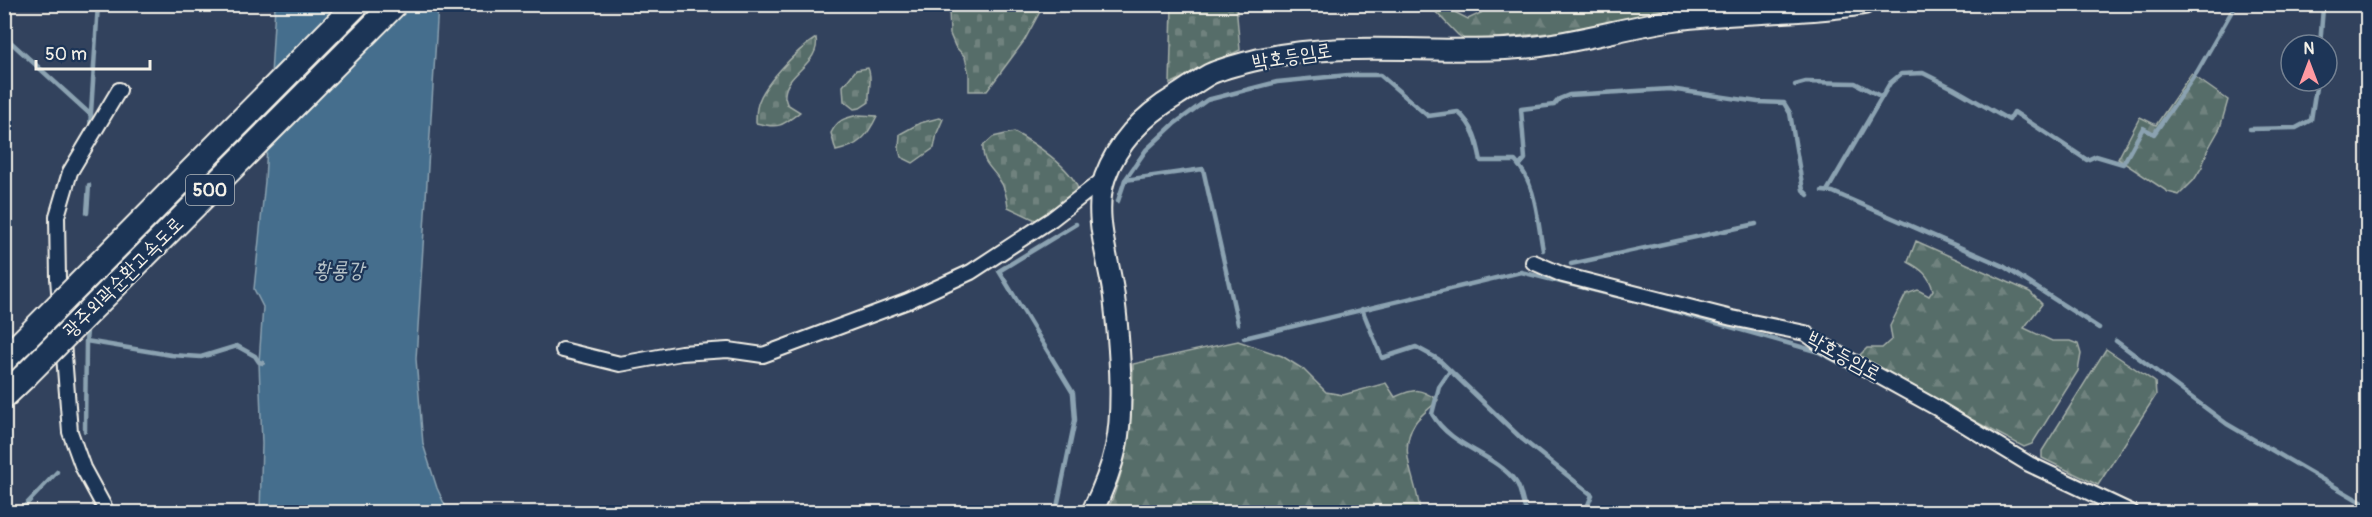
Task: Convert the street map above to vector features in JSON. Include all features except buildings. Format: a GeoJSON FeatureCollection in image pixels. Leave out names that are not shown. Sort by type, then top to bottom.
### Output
{"type":"FeatureCollection","features":[{"type":"Feature","properties":{"kind":"highway","name":"광주외곽순환고속도로"},"geometry":{"type":"LineString","coordinates":[[13,351],[357,4]]}},
{"type":"Feature","properties":{"kind":"highway","name":"광주외곽순환고속도로"},"geometry":{"type":"LineString","coordinates":[[4,396],[395,4]]}},
{"type":"Feature","properties":{"kind":"street","name":"박호등임로"},"geometry":{"type":"LineString","coordinates":[[1092,513],[1112,465],[1117,445],[1120,405],[1113,296],[1103,232],[1101,198],[1105,178],[1119,148],[1137,126],[1166,102],[1211,74],[1248,62],[1292,52],[1336,48],[1465,49],[1536,46],[1676,20],[1827,11],[1864,4]]}},
{"type":"Feature","properties":{"kind":"street"},"geometry":{"type":"LineString","coordinates":[[106,513],[83,468],[70,432],[58,278],[57,216],[70,172],[119,90]]}},
{"type":"Feature","properties":{"kind":"street"},"geometry":{"type":"LineString","coordinates":[[563,350],[620,364],[681,353],[728,350],[763,355],[908,301],[971,272],[1052,219],[1105,178]]}},
{"type":"Feature","properties":{"kind":"street","name":"박호등임로"},"geometry":{"type":"LineString","coordinates":[[1533,262],[1563,275],[1732,318],[1805,333],[2029,464],[2131,513]]}},
{"type":"Feature","properties":{"kind":"green space"},"geometry":{"type":"Polygon","coordinates":[[[1172,5],[1236,5],[1240,50],[1170,84],[1172,5]]]}},
{"type":"Feature","properties":{"kind":"green space"},"geometry":{"type":"Polygon","coordinates":[[[1429,5],[1441,5],[1468,19],[1481,13],[1489,5],[1705,5],[1559,32],[1467,41],[1458,35],[1429,5]]]}},
{"type":"Feature","properties":{"kind":"green space"},"geometry":{"type":"Polygon","coordinates":[[[1043,6],[1024,41],[987,91],[969,91],[969,74],[965,57],[955,46],[950,34],[949,7],[1043,6]]]}},
{"type":"Feature","properties":{"kind":"green space"},"geometry":{"type":"Polygon","coordinates":[[[816,38],[814,54],[791,79],[785,94],[787,104],[800,112],[780,125],[770,126],[756,123],[760,99],[772,80],[790,59],[816,38]]]}},
{"type":"Feature","properties":{"kind":"green space"},"geometry":{"type":"Polygon","coordinates":[[[868,68],[869,102],[854,109],[844,101],[843,86],[856,70],[868,68]]]}},
{"type":"Feature","properties":{"kind":"green space"},"geometry":{"type":"Polygon","coordinates":[[[2191,74],[2228,100],[2220,128],[2207,151],[2202,167],[2194,180],[2179,195],[2168,192],[2118,159],[2140,117],[2156,125],[2191,74]]]}},
{"type":"Feature","properties":{"kind":"green space"},"geometry":{"type":"Polygon","coordinates":[[[859,115],[877,116],[870,130],[861,139],[851,146],[836,151],[831,133],[834,128],[842,120],[859,115]]]}},
{"type":"Feature","properties":{"kind":"green space"},"geometry":{"type":"Polygon","coordinates":[[[943,119],[934,148],[913,163],[901,157],[900,134],[920,123],[943,119]]]}},
{"type":"Feature","properties":{"kind":"green space"},"geometry":{"type":"Polygon","coordinates":[[[1014,132],[1060,164],[1068,172],[1078,189],[1069,201],[1042,223],[1008,207],[1003,185],[987,164],[984,156],[983,146],[993,137],[1014,132]]]}},
{"type":"Feature","properties":{"kind":"green space"},"geometry":{"type":"Polygon","coordinates":[[[1916,241],[2030,292],[2042,304],[2024,328],[2052,341],[2070,341],[2078,344],[2081,354],[2078,371],[2032,444],[2024,447],[1864,363],[1860,355],[1867,348],[1882,348],[1892,339],[1890,326],[1906,294],[1918,290],[1929,296],[1933,290],[1924,273],[1908,262],[1916,241]]]}},
{"type":"Feature","properties":{"kind":"green space"},"geometry":{"type":"Polygon","coordinates":[[[1238,341],[1282,356],[1303,369],[1326,392],[1343,395],[1386,383],[1395,397],[1417,391],[1438,400],[1415,423],[1407,445],[1420,512],[1107,512],[1125,457],[1132,403],[1133,364],[1238,341]]]}},
{"type":"Feature","properties":{"kind":"green space"},"geometry":{"type":"Polygon","coordinates":[[[2106,349],[2155,382],[2156,395],[2098,485],[2042,458],[2042,451],[2106,349]]]}},
{"type":"Feature","properties":{"kind":"water","name":"황룡강"},"geometry":{"type":"Polygon","coordinates":[[[275,5],[438,5],[416,359],[423,444],[437,488],[448,512],[260,512],[262,444],[259,362],[263,307],[254,289],[265,181],[275,5]]]}},
{"type":"Feature","properties":{"kind":"waterway"},"geometry":{"type":"LineString","coordinates":[[90,128],[98,4]]}},
{"type":"Feature","properties":{"kind":"waterway"},"geometry":{"type":"LineString","coordinates":[[1827,191],[1890,83],[1901,74],[1923,73],[2009,120],[2014,112],[2087,160],[2096,156],[2123,164],[2143,128],[2154,134],[2197,72],[2236,4]]}},
{"type":"Feature","properties":{"kind":"waterway"},"geometry":{"type":"LineString","coordinates":[[2321,33],[2323,8]]}},
{"type":"Feature","properties":{"kind":"waterway"},"geometry":{"type":"LineString","coordinates":[[4,36],[91,115]]}},
{"type":"Feature","properties":{"kind":"waterway"},"geometry":{"type":"LineString","coordinates":[[1125,180],[1146,150],[1174,124],[1207,100],[1277,82],[1348,75],[1380,75],[1428,116],[1458,112],[1471,128],[1481,161],[1515,161],[1528,180],[1532,191],[1543,250]]}},
{"type":"Feature","properties":{"kind":"waterway"},"geometry":{"type":"LineString","coordinates":[[1795,85],[1806,82],[1855,83],[1882,97]]}},
{"type":"Feature","properties":{"kind":"waterway"},"geometry":{"type":"LineString","coordinates":[[1519,166],[1525,159],[1521,109],[1554,105],[1559,99],[1569,95],[1670,89],[1758,102],[1784,103],[1790,113],[1803,190],[1808,195]]}},
{"type":"Feature","properties":{"kind":"waterway"},"geometry":{"type":"LineString","coordinates":[[2250,129],[2296,128],[2311,120],[2315,93]]}},
{"type":"Feature","properties":{"kind":"waterway"},"geometry":{"type":"LineString","coordinates":[[1118,201],[1125,180],[1203,169],[1238,324]]}},
{"type":"Feature","properties":{"kind":"waterway"},"geometry":{"type":"LineString","coordinates":[[87,213],[89,185]]}},
{"type":"Feature","properties":{"kind":"waterway"},"geometry":{"type":"LineString","coordinates":[[1822,191],[1833,192],[2003,266],[2099,328]]}},
{"type":"Feature","properties":{"kind":"waterway"},"geometry":{"type":"LineString","coordinates":[[1056,512],[1075,420],[1073,393],[999,271],[1076,224]]}},
{"type":"Feature","properties":{"kind":"waterway"},"geometry":{"type":"LineString","coordinates":[[1571,264],[1756,224]]}},
{"type":"Feature","properties":{"kind":"waterway"},"geometry":{"type":"LineString","coordinates":[[1244,338],[1521,272],[1649,304],[1819,352],[1879,383]]}},
{"type":"Feature","properties":{"kind":"waterway"},"geometry":{"type":"LineString","coordinates":[[1362,309],[1382,358],[1416,347],[1438,359],[1522,439],[1592,495],[1585,512]]}},
{"type":"Feature","properties":{"kind":"waterway"},"geometry":{"type":"LineString","coordinates":[[86,341],[87,331]]}},
{"type":"Feature","properties":{"kind":"waterway"},"geometry":{"type":"LineString","coordinates":[[85,431],[86,341],[171,355],[201,357],[237,346],[263,363]]}},
{"type":"Feature","properties":{"kind":"waterway"},"geometry":{"type":"LineString","coordinates":[[2116,341],[2227,424],[2368,506]]}},
{"type":"Feature","properties":{"kind":"waterway"},"geometry":{"type":"LineString","coordinates":[[1450,371],[1439,387],[1432,414],[1450,435],[1507,472],[1518,485],[1527,512]]}},
{"type":"Feature","properties":{"kind":"waterway"},"geometry":{"type":"LineString","coordinates":[[19,512],[57,472]]}},
{"type":"Feature","properties":{"kind":"waterway"},"geometry":{"type":"LineString","coordinates":[[2034,474],[2046,479]]}}]}
